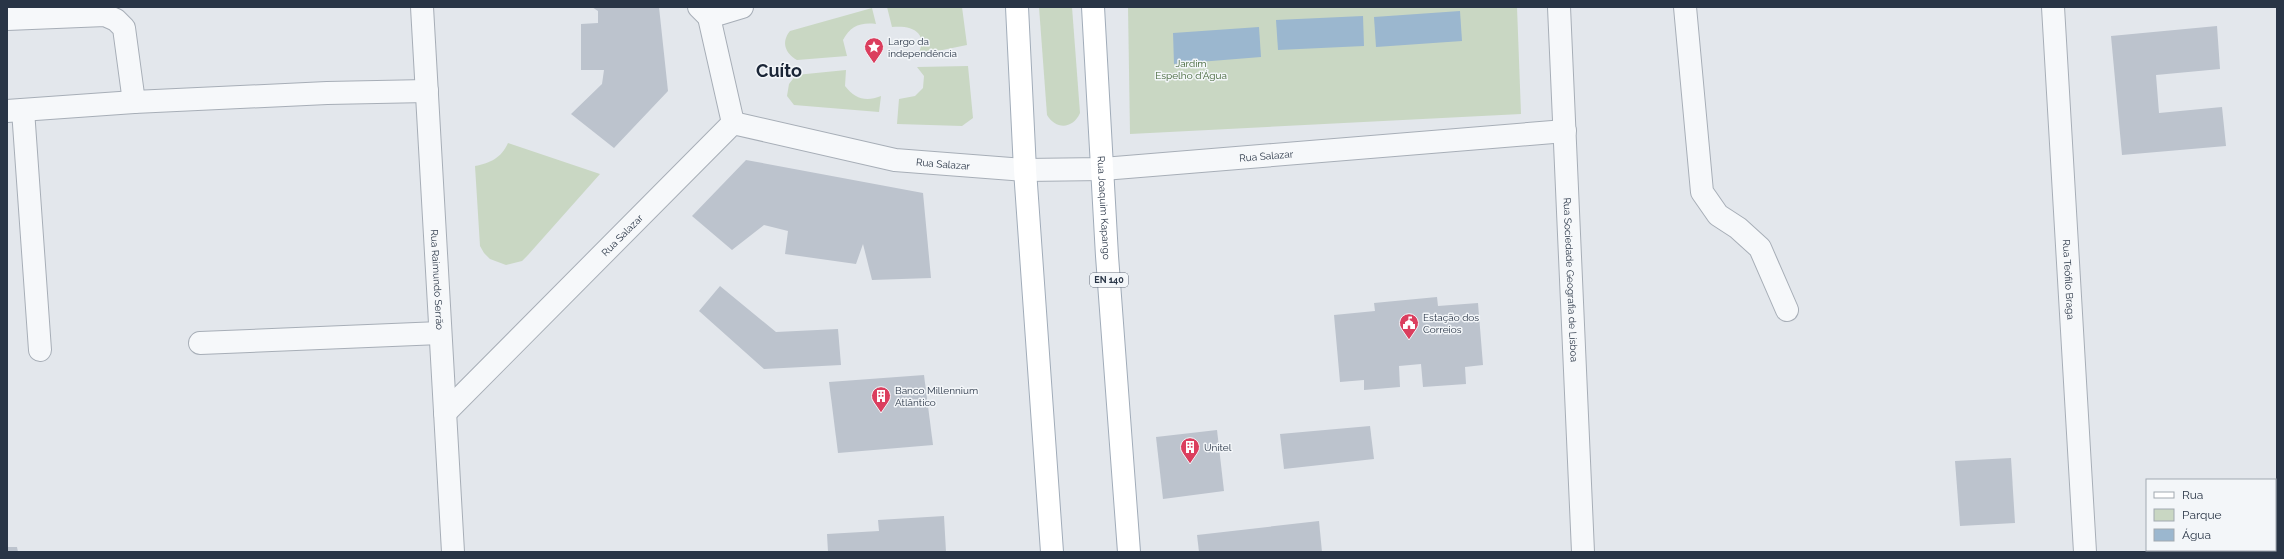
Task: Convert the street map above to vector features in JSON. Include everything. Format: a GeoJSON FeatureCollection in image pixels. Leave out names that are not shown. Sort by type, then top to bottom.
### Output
{"type":"FeatureCollection","features":[{"type":"Feature","properties":{"kind":"main road"},"geometry":{"type":"LineString","coordinates":[[1017,7],[1025,170],[1052,552]]}},
{"type":"Feature","properties":{"kind":"main road","name":"Rua Joaquim Kapango"},"geometry":{"type":"LineString","coordinates":[[1093,7],[1129,552]]}},
{"type":"Feature","properties":{"kind":"street","name":"Rua Raimundo Serrão"},"geometry":{"type":"LineString","coordinates":[[422,7],[453,552]]}},
{"type":"Feature","properties":{"kind":"street"},"geometry":{"type":"LineString","coordinates":[[733,123],[704,12],[742,7]]}},
{"type":"Feature","properties":{"kind":"street","name":"Rua Sociedade Geografia de Lisboa"},"geometry":{"type":"LineString","coordinates":[[1559,7],[1583,552]]}},
{"type":"Feature","properties":{"kind":"street"},"geometry":{"type":"LineString","coordinates":[[1685,7],[1702,192],[1718,215],[1738,228],[1760,248],[1788,310]]}},
{"type":"Feature","properties":{"kind":"street","name":"Rua Teófilo Braga"},"geometry":{"type":"LineString","coordinates":[[2054,7],[2085,552]]}},
{"type":"Feature","properties":{"kind":"street"},"geometry":{"type":"LineString","coordinates":[[7,19],[105,15],[116,20],[124,28],[134,102]]}},
{"type":"Feature","properties":{"kind":"street"},"geometry":{"type":"LineString","coordinates":[[40,350],[15,111],[134,102],[427,91]]}},
{"type":"Feature","properties":{"kind":"street","name":"Rua Salazar"},"geometry":{"type":"LineString","coordinates":[[444,413],[733,123],[895,160],[1025,170],[1103,169],[1565,131]]}},
{"type":"Feature","properties":{"kind":"street"},"geometry":{"type":"LineString","coordinates":[[200,343],[440,334]]}},
{"type":"Feature","properties":{"kind":"green space"},"geometry":{"type":"Polygon","coordinates":[[[887,7],[962,7],[967,45],[918,55],[921,47],[920,36],[917,32],[906,27],[892,27],[887,7]]]}},
{"type":"Feature","properties":{"kind":"green space"},"geometry":{"type":"Polygon","coordinates":[[[1039,7],[1072,7],[1080,113],[1069,125],[1064,126],[1055,123],[1047,115],[1039,7]]]}},
{"type":"Feature","properties":{"kind":"green space","name":"Jardim Espelho d'Água"},"geometry":{"type":"Polygon","coordinates":[[[1128,7],[1517,7],[1521,114],[1130,134],[1128,7]]]}},
{"type":"Feature","properties":{"kind":"green space"},"geometry":{"type":"Polygon","coordinates":[[[872,8],[876,24],[861,24],[856,26],[849,31],[843,40],[847,56],[797,60],[787,51],[785,43],[787,35],[790,31],[872,8]]]}},
{"type":"Feature","properties":{"kind":"green space"},"geometry":{"type":"Polygon","coordinates":[[[968,66],[973,118],[962,126],[897,124],[899,99],[915,96],[923,88],[924,76],[917,67],[968,66]]]}},
{"type":"Feature","properties":{"kind":"green space"},"geometry":{"type":"Polygon","coordinates":[[[846,70],[845,86],[853,94],[866,99],[881,96],[879,112],[794,105],[787,96],[789,84],[796,75],[846,70]]]}},
{"type":"Feature","properties":{"kind":"green space"},"geometry":{"type":"Polygon","coordinates":[[[508,143],[600,174],[522,261],[506,265],[490,259],[480,246],[475,166],[495,159],[499,156],[508,143]]]}},
{"type":"Feature","properties":{"kind":"water"},"geometry":{"type":"Polygon","coordinates":[[[1460,11],[1462,41],[1376,47],[1374,17],[1460,11]]]}},
{"type":"Feature","properties":{"kind":"water"},"geometry":{"type":"Polygon","coordinates":[[[1363,16],[1364,46],[1278,50],[1276,20],[1363,16]]]}},
{"type":"Feature","properties":{"kind":"water"},"geometry":{"type":"Polygon","coordinates":[[[1259,27],[1261,57],[1174,64],[1173,33],[1259,27]]]}},
{"type":"Feature","properties":{"kind":"building"},"geometry":{"type":"Polygon","coordinates":[[[592,7],[659,7],[668,91],[614,148],[571,114],[602,84],[604,70],[581,70],[581,24],[598,23],[598,11],[592,7]]]}},
{"type":"Feature","properties":{"kind":"building"},"geometry":{"type":"Polygon","coordinates":[[[2217,26],[2220,69],[2156,75],[2159,113],[2222,107],[2226,146],[2122,155],[2111,36],[2217,26]]]}},
{"type":"Feature","properties":{"kind":"building"},"geometry":{"type":"Polygon","coordinates":[[[746,160],[923,193],[931,278],[872,280],[863,244],[856,264],[785,254],[788,231],[764,225],[732,250],[692,216],[746,160]]]}},
{"type":"Feature","properties":{"kind":"building"},"geometry":{"type":"Polygon","coordinates":[[[720,286],[776,332],[838,329],[841,365],[764,369],[699,311],[720,286]]]}},
{"type":"Feature","properties":{"kind":"building","name":"Estação dos Correios"},"geometry":{"type":"Polygon","coordinates":[[[1437,297],[1438,306],[1478,303],[1483,365],[1465,367],[1466,384],[1423,387],[1421,364],[1399,366],[1400,387],[1364,390],[1364,380],[1340,382],[1334,315],[1375,311],[1374,303],[1437,297]]]}},
{"type":"Feature","properties":{"kind":"building","name":"Banco Millennium Atlântico"},"geometry":{"type":"Polygon","coordinates":[[[924,375],[933,445],[838,453],[829,382],[924,375]]]}},
{"type":"Feature","properties":{"kind":"building"},"geometry":{"type":"Polygon","coordinates":[[[1370,426],[1374,459],[1284,469],[1280,434],[1370,426]]]}},
{"type":"Feature","properties":{"kind":"building","name":"Unitel"},"geometry":{"type":"Polygon","coordinates":[[[1217,430],[1224,491],[1163,499],[1156,437],[1217,430]]]}},
{"type":"Feature","properties":{"kind":"building"},"geometry":{"type":"Polygon","coordinates":[[[2011,458],[2015,523],[1960,526],[1955,461],[2011,458]]]}},
{"type":"Feature","properties":{"kind":"building"},"geometry":{"type":"Polygon","coordinates":[[[944,516],[946,552],[828,552],[827,534],[879,531],[878,520],[944,516]]]}},
{"type":"Feature","properties":{"kind":"building"},"geometry":{"type":"Polygon","coordinates":[[[1319,521],[1322,552],[1199,552],[1197,535],[1319,521]]]}},
{"type":"Feature","properties":{"kind":"building"},"geometry":{"type":"Polygon","coordinates":[[[7,547],[17,547],[18,552],[7,552],[7,547]]]}},
{"type":"Feature","properties":{"kind":"place","name":"Largo da independência"},"geometry":{"type":"Point","coordinates":[874,64]}},
{"type":"Feature","properties":{"kind":"place","name":"Estação dos Correios"},"geometry":{"type":"Point","coordinates":[1409,340]}},
{"type":"Feature","properties":{"kind":"place","name":"Banco Millennium Atlântico"},"geometry":{"type":"Point","coordinates":[881,413]}},
{"type":"Feature","properties":{"kind":"place","name":"Unitel"},"geometry":{"type":"Point","coordinates":[1190,464]}},
{"type":"Feature","properties":{"kind":"district","name":"Cuíto"},"geometry":{"type":"Point","coordinates":[779,70]}}]}
